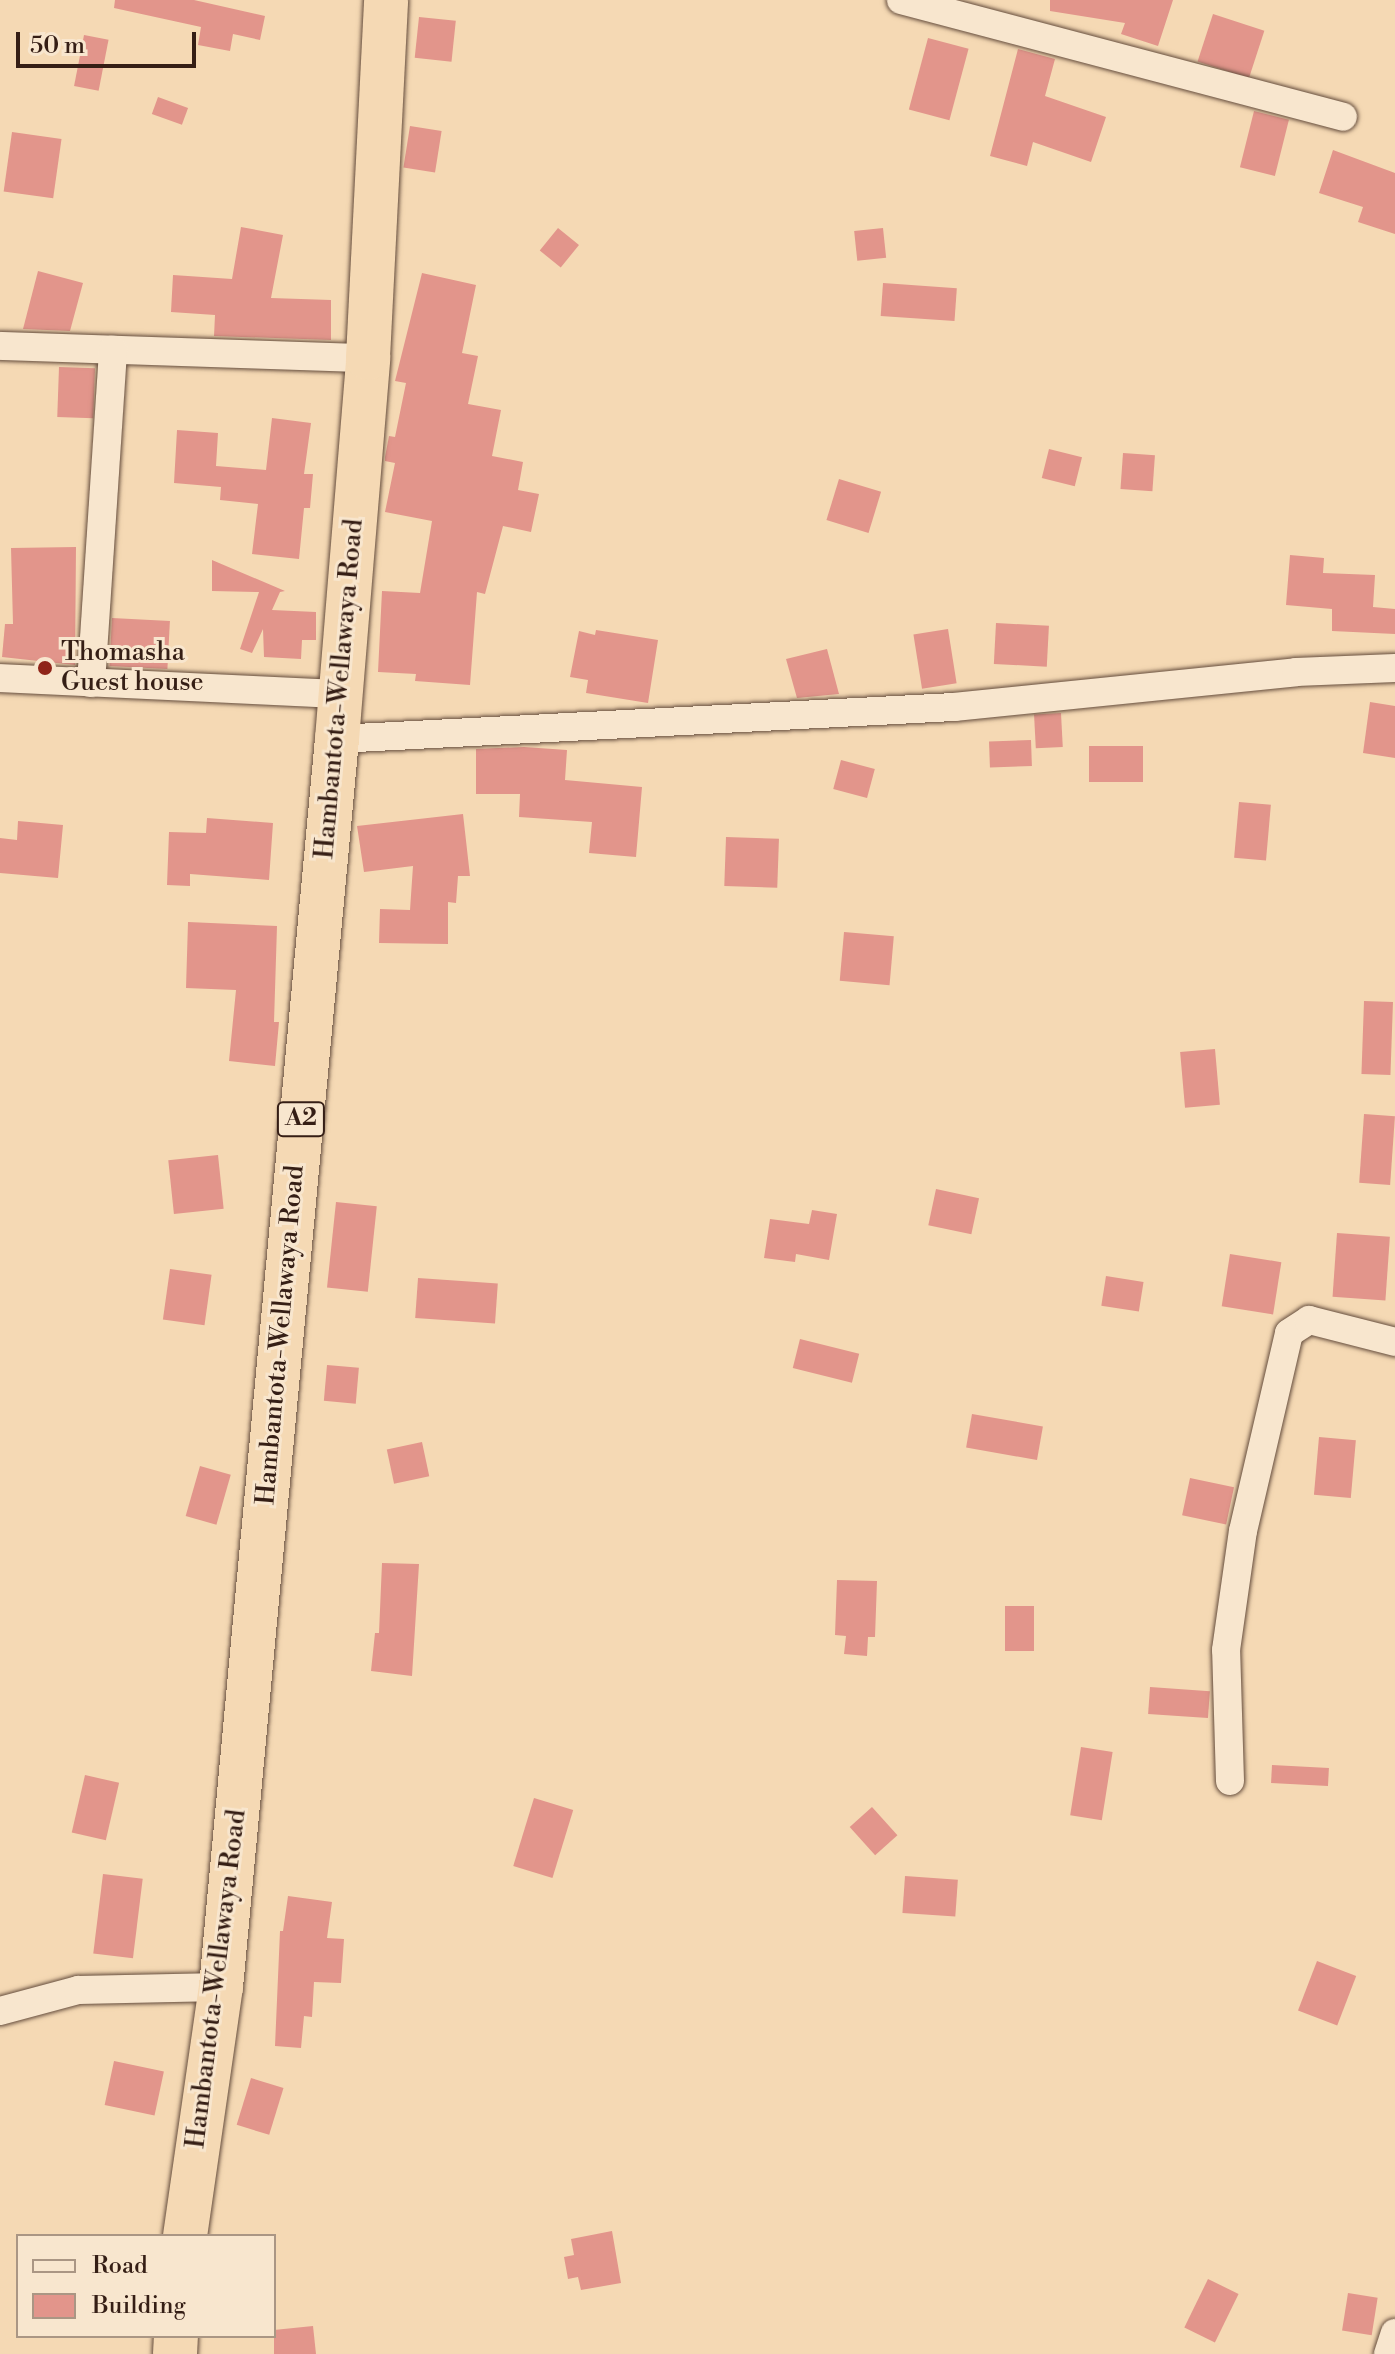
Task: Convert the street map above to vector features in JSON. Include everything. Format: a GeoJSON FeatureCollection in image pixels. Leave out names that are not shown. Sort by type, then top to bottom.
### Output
{"type":"FeatureCollection","features":[{"type":"Feature","properties":{"kind":"highway","name":"Hambantota-Wellawaya Road"},"geometry":{"type":"LineString","coordinates":[[185,2234],[221,1987],[337,739],[368,358],[386,0]]}},
{"type":"Feature","properties":{"kind":"street"},"geometry":{"type":"LineString","coordinates":[[901,0],[1343,117]]}},
{"type":"Feature","properties":{"kind":"street"},"geometry":{"type":"LineString","coordinates":[[0,346],[368,358]]}},
{"type":"Feature","properties":{"kind":"street"},"geometry":{"type":"LineString","coordinates":[[91,683],[113,350]]}},
{"type":"Feature","properties":{"kind":"street"},"geometry":{"type":"LineString","coordinates":[[337,739],[954,707],[1296,672],[1395,668]]}},
{"type":"Feature","properties":{"kind":"street"},"geometry":{"type":"LineString","coordinates":[[0,678],[340,694]]}},
{"type":"Feature","properties":{"kind":"street"},"geometry":{"type":"LineString","coordinates":[[1230,1781],[1226,1650],[1243,1531],[1289,1333],[1309,1320],[1395,1342]]}},
{"type":"Feature","properties":{"kind":"street"},"geometry":{"type":"LineString","coordinates":[[0,2011],[78,1990],[221,1987]]}},
{"type":"Feature","properties":{"kind":"street"},"geometry":{"type":"LineString","coordinates":[[1388,2354],[1395,2333]]}},
{"type":"Feature","properties":{"kind":"building"},"geometry":{"type":"Polygon","coordinates":[[[115,0],[194,0],[265,16],[260,40],[233,34],[230,51],[198,45],[201,27],[114,8],[115,0]]]}},
{"type":"Feature","properties":{"kind":"building"},"geometry":{"type":"Polygon","coordinates":[[[1050,0],[1173,0],[1158,46],[1121,34],[1125,23],[1050,11],[1050,0]]]}},
{"type":"Feature","properties":{"kind":"building"},"geometry":{"type":"Polygon","coordinates":[[[1213,14],[1264,31],[1249,78],[1198,62],[1213,14]]]}},
{"type":"Feature","properties":{"kind":"building"},"geometry":{"type":"Polygon","coordinates":[[[419,17],[456,21],[452,62],[415,58],[419,17]]]}},
{"type":"Feature","properties":{"kind":"building"},"geometry":{"type":"Polygon","coordinates":[[[84,35],[109,40],[99,91],[74,86],[84,35]]]}},
{"type":"Feature","properties":{"kind":"building"},"geometry":{"type":"Polygon","coordinates":[[[928,38],[969,49],[949,120],[909,109],[928,38]]]}},
{"type":"Feature","properties":{"kind":"building"},"geometry":{"type":"Polygon","coordinates":[[[1018,49],[1055,59],[1045,96],[1106,117],[1091,162],[1033,142],[1027,166],[990,156],[1018,49]]]}},
{"type":"Feature","properties":{"kind":"building"},"geometry":{"type":"Polygon","coordinates":[[[158,97],[188,108],[182,125],[152,114],[158,97]]]}},
{"type":"Feature","properties":{"kind":"building"},"geometry":{"type":"Polygon","coordinates":[[[1254,111],[1289,120],[1275,176],[1240,167],[1254,111]]]}},
{"type":"Feature","properties":{"kind":"building"},"geometry":{"type":"Polygon","coordinates":[[[410,126],[442,131],[435,172],[403,167],[410,126]]]}},
{"type":"Feature","properties":{"kind":"building"},"geometry":{"type":"Polygon","coordinates":[[[12,132],[62,139],[53,198],[4,191],[12,132]]]}},
{"type":"Feature","properties":{"kind":"building"},"geometry":{"type":"Polygon","coordinates":[[[1333,150],[1395,173],[1395,234],[1358,222],[1363,207],[1319,193],[1333,150]]]}},
{"type":"Feature","properties":{"kind":"building"},"geometry":{"type":"Polygon","coordinates":[[[241,227],[283,235],[271,298],[331,300],[331,340],[214,336],[215,315],[171,312],[173,275],[232,279],[241,227]]]}},
{"type":"Feature","properties":{"kind":"building"},"geometry":{"type":"Polygon","coordinates":[[[558,228],[579,245],[561,268],[540,251],[558,228]]]}},
{"type":"Feature","properties":{"kind":"building"},"geometry":{"type":"Polygon","coordinates":[[[883,228],[886,258],[857,261],[854,231],[883,228]]]}},
{"type":"Feature","properties":{"kind":"building"},"geometry":{"type":"Polygon","coordinates":[[[38,271],[83,283],[70,331],[23,329],[38,271]]]}},
{"type":"Feature","properties":{"kind":"building"},"geometry":{"type":"Polygon","coordinates":[[[422,273],[476,285],[462,353],[478,356],[468,404],[501,410],[492,456],[523,462],[518,490],[539,494],[531,532],[503,526],[485,594],[477,592],[470,685],[415,681],[416,674],[378,672],[382,591],[420,593],[432,521],[385,512],[395,463],[385,461],[385,457],[389,436],[395,437],[406,383],[395,381],[422,273]]]}},
{"type":"Feature","properties":{"kind":"building"},"geometry":{"type":"Polygon","coordinates":[[[883,283],[957,288],[955,321],[881,316],[883,283]]]}},
{"type":"Feature","properties":{"kind":"building"},"geometry":{"type":"Polygon","coordinates":[[[59,367],[95,368],[93,418],[57,417],[59,367]]]}},
{"type":"Feature","properties":{"kind":"building"},"geometry":{"type":"Polygon","coordinates":[[[272,418],[311,423],[304,474],[313,474],[310,508],[304,508],[299,559],[252,554],[258,504],[220,500],[221,487],[174,483],[177,430],[218,433],[216,466],[266,470],[272,418]]]}},
{"type":"Feature","properties":{"kind":"building"},"geometry":{"type":"Polygon","coordinates":[[[1049,449],[1082,457],[1075,486],[1042,478],[1049,449]]]}},
{"type":"Feature","properties":{"kind":"building"},"geometry":{"type":"Polygon","coordinates":[[[1123,453],[1155,455],[1152,491],[1120,489],[1123,453]]]}},
{"type":"Feature","properties":{"kind":"building"},"geometry":{"type":"Polygon","coordinates":[[[839,479],[881,492],[869,533],[826,520],[839,479]]]}},
{"type":"Feature","properties":{"kind":"building"},"geometry":{"type":"Polygon","coordinates":[[[76,547],[75,665],[2,657],[5,624],[13,624],[11,548],[76,547]]]}},
{"type":"Feature","properties":{"kind":"building"},"geometry":{"type":"Polygon","coordinates":[[[1290,555],[1324,558],[1323,573],[1375,575],[1373,607],[1395,609],[1395,634],[1332,631],[1332,609],[1286,605],[1290,555]]]}},
{"type":"Feature","properties":{"kind":"building"},"geometry":{"type":"Polygon","coordinates":[[[212,560],[285,591],[280,592],[272,610],[316,612],[316,640],[302,640],[301,659],[264,657],[263,629],[252,653],[240,649],[259,592],[212,591],[212,560]]]}},
{"type":"Feature","properties":{"kind":"building"},"geometry":{"type":"Polygon","coordinates":[[[112,618],[170,621],[167,669],[109,666],[112,618]]]}},
{"type":"Feature","properties":{"kind":"building"},"geometry":{"type":"Polygon","coordinates":[[[996,623],[1049,626],[1047,667],[994,664],[996,623]]]}},
{"type":"Feature","properties":{"kind":"building"},"geometry":{"type":"Polygon","coordinates":[[[948,629],[957,683],[922,689],[913,634],[948,629]]]}},
{"type":"Feature","properties":{"kind":"building"},"geometry":{"type":"Polygon","coordinates":[[[596,630],[658,640],[648,703],[586,693],[588,680],[570,677],[579,631],[595,635],[596,630]]]}},
{"type":"Feature","properties":{"kind":"building"},"geometry":{"type":"Polygon","coordinates":[[[827,649],[839,694],[797,698],[786,659],[827,649]]]}},
{"type":"Feature","properties":{"kind":"building"},"geometry":{"type":"Polygon","coordinates":[[[1370,702],[1395,706],[1395,758],[1363,753],[1370,702]]]}},
{"type":"Feature","properties":{"kind":"building"},"geometry":{"type":"Polygon","coordinates":[[[1061,713],[1063,747],[1036,748],[1034,714],[1061,713]]]}},
{"type":"Feature","properties":{"kind":"building"},"geometry":{"type":"Polygon","coordinates":[[[1031,740],[1032,766],[990,767],[989,741],[1031,740]]]}},
{"type":"Feature","properties":{"kind":"building"},"geometry":{"type":"Polygon","coordinates":[[[1089,746],[1143,746],[1143,782],[1089,782],[1089,746]]]}},
{"type":"Feature","properties":{"kind":"building"},"geometry":{"type":"Polygon","coordinates":[[[524,747],[567,750],[565,780],[642,787],[636,857],[589,853],[592,822],[519,817],[520,794],[476,794],[476,749],[524,747]]]}},
{"type":"Feature","properties":{"kind":"building"},"geometry":{"type":"Polygon","coordinates":[[[841,760],[875,769],[867,798],[833,789],[841,760]]]}},
{"type":"Feature","properties":{"kind":"building"},"geometry":{"type":"Polygon","coordinates":[[[1239,802],[1271,805],[1266,861],[1234,858],[1239,802]]]}},
{"type":"Feature","properties":{"kind":"building"},"geometry":{"type":"Polygon","coordinates":[[[463,814],[470,876],[458,876],[456,903],[448,902],[448,944],[379,943],[380,909],[410,910],[413,866],[364,872],[357,826],[463,814]]]}},
{"type":"Feature","properties":{"kind":"building"},"geometry":{"type":"Polygon","coordinates":[[[207,818],[273,823],[269,880],[190,874],[190,886],[167,885],[169,832],[206,833],[207,818]]]}},
{"type":"Feature","properties":{"kind":"building"},"geometry":{"type":"Polygon","coordinates":[[[18,821],[63,825],[58,878],[0,873],[0,838],[17,840],[18,821]]]}},
{"type":"Feature","properties":{"kind":"building"},"geometry":{"type":"Polygon","coordinates":[[[726,837],[779,839],[777,888],[724,886],[726,837]]]}},
{"type":"Feature","properties":{"kind":"building"},"geometry":{"type":"Polygon","coordinates":[[[188,922],[277,926],[274,1022],[279,1022],[275,1066],[229,1061],[236,990],[186,988],[188,922]]]}},
{"type":"Feature","properties":{"kind":"building"},"geometry":{"type":"Polygon","coordinates":[[[844,932],[894,936],[890,985],[840,981],[844,932]]]}},
{"type":"Feature","properties":{"kind":"building"},"geometry":{"type":"Polygon","coordinates":[[[1364,1001],[1393,1002],[1390,1075],[1361,1074],[1364,1001]]]}},
{"type":"Feature","properties":{"kind":"building"},"geometry":{"type":"Polygon","coordinates":[[[1215,1049],[1220,1105],[1185,1108],[1180,1052],[1215,1049]]]}},
{"type":"Feature","properties":{"kind":"building"},"geometry":{"type":"Polygon","coordinates":[[[1364,1114],[1395,1116],[1390,1185],[1359,1183],[1364,1114]]]}},
{"type":"Feature","properties":{"kind":"building"},"geometry":{"type":"Polygon","coordinates":[[[218,1155],[224,1209],[174,1214],[168,1160],[218,1155]]]}},
{"type":"Feature","properties":{"kind":"building"},"geometry":{"type":"Polygon","coordinates":[[[936,1189],[979,1198],[971,1234],[928,1225],[936,1189]]]}},
{"type":"Feature","properties":{"kind":"building"},"geometry":{"type":"Polygon","coordinates":[[[336,1202],[377,1206],[368,1292],[327,1288],[336,1202]]]}},
{"type":"Feature","properties":{"kind":"building"},"geometry":{"type":"Polygon","coordinates":[[[812,1210],[837,1214],[829,1260],[796,1254],[795,1262],[764,1258],[770,1219],[809,1224],[812,1210]]]}},
{"type":"Feature","properties":{"kind":"building"},"geometry":{"type":"Polygon","coordinates":[[[1337,1233],[1390,1237],[1385,1301],[1333,1297],[1337,1233]]]}},
{"type":"Feature","properties":{"kind":"building"},"geometry":{"type":"Polygon","coordinates":[[[1230,1254],[1281,1262],[1273,1314],[1222,1306],[1230,1254]]]}},
{"type":"Feature","properties":{"kind":"building"},"geometry":{"type":"Polygon","coordinates":[[[170,1269],[212,1275],[204,1325],[163,1320],[170,1269]]]}},
{"type":"Feature","properties":{"kind":"building"},"geometry":{"type":"Polygon","coordinates":[[[1106,1276],[1144,1282],[1139,1312],[1101,1306],[1106,1276]]]}},
{"type":"Feature","properties":{"kind":"building"},"geometry":{"type":"Polygon","coordinates":[[[418,1278],[498,1284],[495,1323],[415,1318],[418,1278]]]}},
{"type":"Feature","properties":{"kind":"building"},"geometry":{"type":"Polygon","coordinates":[[[800,1339],[859,1354],[852,1383],[793,1368],[800,1339]]]}},
{"type":"Feature","properties":{"kind":"building"},"geometry":{"type":"Polygon","coordinates":[[[327,1365],[359,1368],[356,1404],[324,1401],[327,1365]]]}},
{"type":"Feature","properties":{"kind":"building"},"geometry":{"type":"Polygon","coordinates":[[[972,1414],[1043,1427],[1037,1460],[966,1447],[972,1414]]]}},
{"type":"Feature","properties":{"kind":"building"},"geometry":{"type":"Polygon","coordinates":[[[1319,1437],[1356,1440],[1351,1498],[1314,1495],[1319,1437]]]}},
{"type":"Feature","properties":{"kind":"building"},"geometry":{"type":"Polygon","coordinates":[[[422,1442],[429,1476],[394,1484],[387,1449],[422,1442]]]}},
{"type":"Feature","properties":{"kind":"building"},"geometry":{"type":"Polygon","coordinates":[[[200,1466],[231,1475],[216,1525],[186,1516],[200,1466]]]}},
{"type":"Feature","properties":{"kind":"building"},"geometry":{"type":"Polygon","coordinates":[[[1190,1478],[1234,1487],[1226,1525],[1182,1515],[1190,1478]]]}},
{"type":"Feature","properties":{"kind":"building"},"geometry":{"type":"Polygon","coordinates":[[[382,1563],[419,1564],[412,1676],[371,1671],[375,1633],[379,1633],[382,1563]]]}},
{"type":"Feature","properties":{"kind":"building"},"geometry":{"type":"Polygon","coordinates":[[[837,1580],[877,1581],[875,1637],[868,1637],[867,1656],[844,1654],[846,1636],[835,1635],[837,1580]]]}},
{"type":"Feature","properties":{"kind":"building"},"geometry":{"type":"Polygon","coordinates":[[[1005,1606],[1034,1606],[1034,1651],[1005,1651],[1005,1606]]]}},
{"type":"Feature","properties":{"kind":"building"},"geometry":{"type":"Polygon","coordinates":[[[1150,1687],[1210,1691],[1208,1718],[1148,1714],[1150,1687]]]}},
{"type":"Feature","properties":{"kind":"building"},"geometry":{"type":"Polygon","coordinates":[[[1081,1747],[1113,1752],[1102,1820],[1070,1815],[1081,1747]]]}},
{"type":"Feature","properties":{"kind":"building"},"geometry":{"type":"Polygon","coordinates":[[[1272,1765],[1329,1768],[1328,1786],[1271,1783],[1272,1765]]]}},
{"type":"Feature","properties":{"kind":"building"},"geometry":{"type":"Polygon","coordinates":[[[85,1775],[119,1783],[106,1840],[72,1832],[85,1775]]]}},
{"type":"Feature","properties":{"kind":"building"},"geometry":{"type":"Polygon","coordinates":[[[534,1798],[573,1810],[552,1878],[513,1866],[534,1798]]]}},
{"type":"Feature","properties":{"kind":"building"},"geometry":{"type":"Polygon","coordinates":[[[872,1807],[897,1835],[875,1855],[850,1827],[872,1807]]]}},
{"type":"Feature","properties":{"kind":"building"},"geometry":{"type":"Polygon","coordinates":[[[103,1874],[143,1879],[133,1958],[93,1953],[103,1874]]]}},
{"type":"Feature","properties":{"kind":"building"},"geometry":{"type":"Polygon","coordinates":[[[905,1876],[958,1880],[955,1917],[902,1913],[905,1876]]]}},
{"type":"Feature","properties":{"kind":"building"},"geometry":{"type":"Polygon","coordinates":[[[288,1896],[332,1902],[327,1938],[344,1939],[341,1983],[314,1982],[312,2017],[304,2016],[301,2048],[275,2046],[280,1931],[283,1931],[288,1896]]]}},
{"type":"Feature","properties":{"kind":"building"},"geometry":{"type":"Polygon","coordinates":[[[1317,1961],[1356,1976],[1337,2026],[1298,2010],[1317,1961]]]}},
{"type":"Feature","properties":{"kind":"building"},"geometry":{"type":"Polygon","coordinates":[[[114,2061],[164,2072],[155,2116],[105,2105],[114,2061]]]}},
{"type":"Feature","properties":{"kind":"building"},"geometry":{"type":"Polygon","coordinates":[[[251,2078],[284,2088],[269,2135],[237,2125],[251,2078]]]}},
{"type":"Feature","properties":{"kind":"building"},"geometry":{"type":"Polygon","coordinates":[[[612,2231],[621,2283],[581,2290],[578,2277],[568,2279],[564,2257],[574,2255],[571,2239],[612,2231]]]}},
{"type":"Feature","properties":{"kind":"building"},"geometry":{"type":"Polygon","coordinates":[[[1208,2279],[1239,2294],[1215,2342],[1184,2328],[1208,2279]]]}},
{"type":"Feature","properties":{"kind":"building"},"geometry":{"type":"Polygon","coordinates":[[[1348,2293],[1378,2298],[1372,2335],[1342,2331],[1348,2293]]]}},
{"type":"Feature","properties":{"kind":"building"},"geometry":{"type":"Polygon","coordinates":[[[313,2326],[316,2354],[274,2354],[276,2330],[313,2326]]]}},
{"type":"Feature","properties":{"kind":"place","name":"Thomasha Guest house"},"geometry":{"type":"Point","coordinates":[45,668]}}]}
